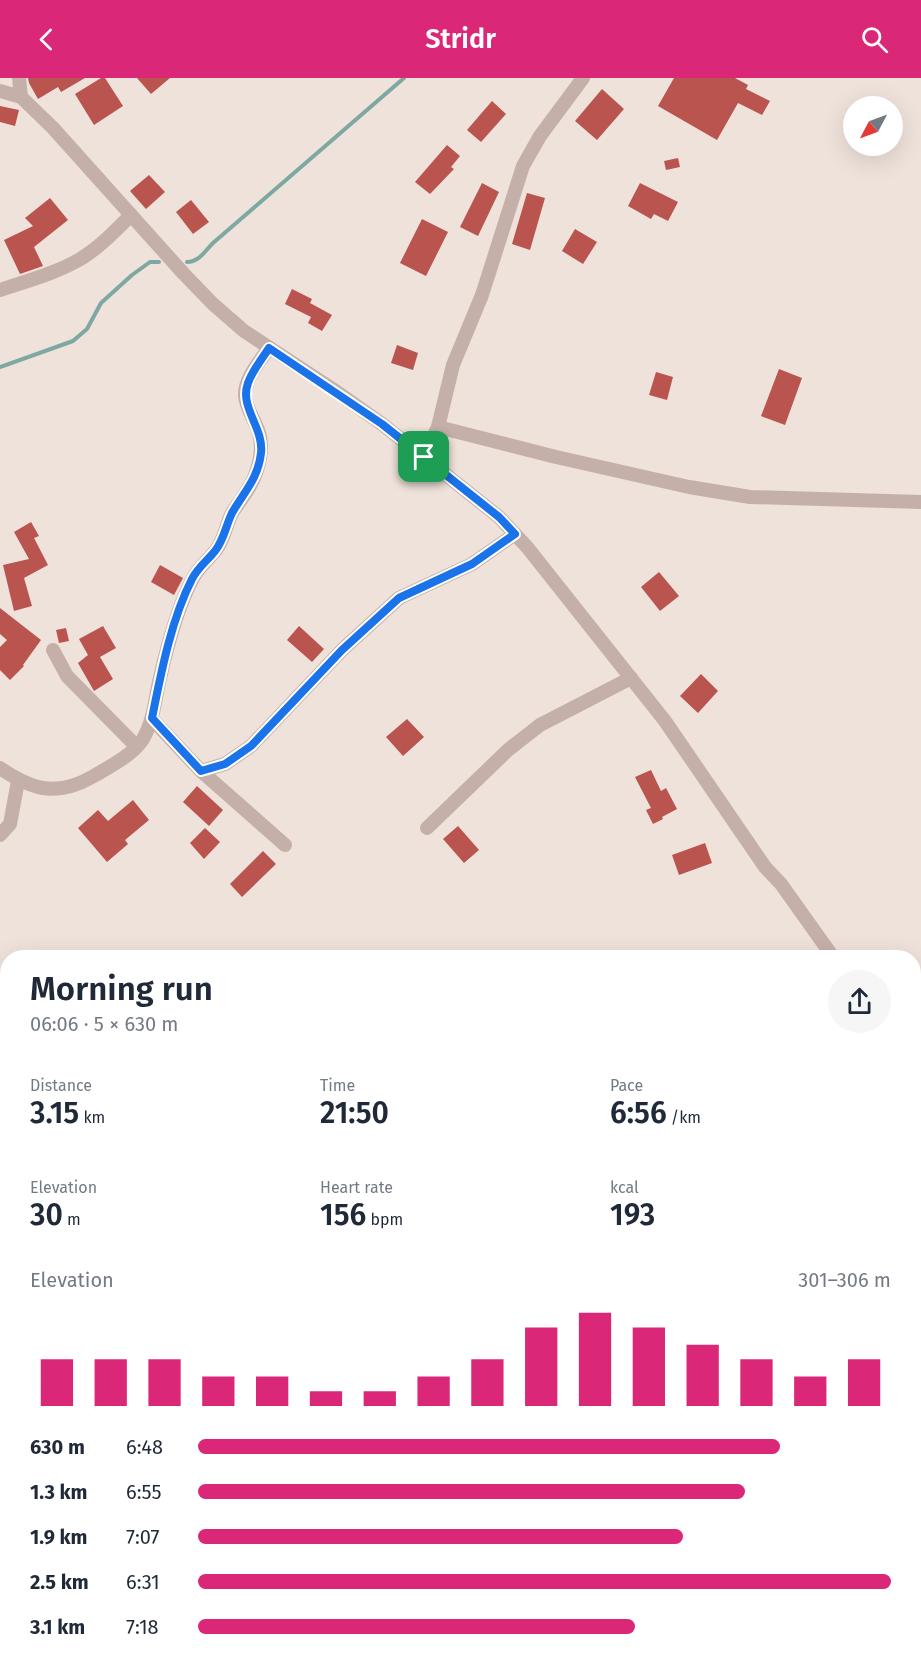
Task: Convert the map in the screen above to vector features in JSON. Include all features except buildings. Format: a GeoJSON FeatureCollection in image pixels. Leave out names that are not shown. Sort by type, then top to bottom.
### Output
{"type":"FeatureCollection","features":[{"type":"Feature","properties":{"kind":"street"},"geometry":{"type":"LineString","coordinates":[[19,78],[21,97]]}},
{"type":"Feature","properties":{"kind":"street"},"geometry":{"type":"LineString","coordinates":[[424,457],[438,427],[453,364],[482,295],[523,166],[540,136],[583,78]]}},
{"type":"Feature","properties":{"kind":"street"},"geometry":{"type":"LineString","coordinates":[[0,91],[21,97],[53,128],[213,304],[244,331],[334,390],[424,457],[499,517],[527,547],[665,721],[765,867],[781,884],[828,950]]}},
{"type":"Feature","properties":{"kind":"street"},"geometry":{"type":"LineString","coordinates":[[0,290],[63,268],[83,257],[102,243],[131,215]]}},
{"type":"Feature","properties":{"kind":"street"},"geometry":{"type":"LineString","coordinates":[[0,768],[31,787],[61,789],[81,783],[111,766],[142,740],[152,718],[160,675],[192,579],[204,561],[216,551],[232,514],[251,486],[257,470],[261,451],[259,432],[248,409],[245,395],[248,382],[269,348]]}},
{"type":"Feature","properties":{"kind":"street"},"geometry":{"type":"LineString","coordinates":[[438,427],[689,487],[750,496],[921,502]]}},
{"type":"Feature","properties":{"kind":"street"},"geometry":{"type":"LineString","coordinates":[[201,771],[225,764],[251,746],[342,650],[399,598],[472,564],[515,534]]}},
{"type":"Feature","properties":{"kind":"street"},"geometry":{"type":"LineString","coordinates":[[53,650],[67,676],[136,746]]}},
{"type":"Feature","properties":{"kind":"street"},"geometry":{"type":"LineString","coordinates":[[427,828],[508,750],[540,725],[631,678]]}},
{"type":"Feature","properties":{"kind":"street"},"geometry":{"type":"LineString","coordinates":[[152,718],[201,771],[285,845]]}},
{"type":"Feature","properties":{"kind":"street"},"geometry":{"type":"LineString","coordinates":[[0,835],[10,824],[18,781]]}},
{"type":"Feature","properties":{"kind":"waterway"},"geometry":{"type":"LineString","coordinates":[[187,262],[201,256],[213,243],[404,78]]}},
{"type":"Feature","properties":{"kind":"waterway"},"geometry":{"type":"LineString","coordinates":[[0,367],[73,341],[87,329],[101,303],[150,262],[159,262]]}},
{"type":"Feature","properties":{"kind":"route"},"geometry":{"type":"LineString","coordinates":[[269,348],[334,390],[424,457],[499,517],[515,534],[472,564],[399,598],[342,650],[251,746],[225,764],[201,771],[152,718],[160,675],[192,579],[204,561],[216,551],[232,514],[251,486],[257,470],[261,451],[259,432],[248,409],[245,395],[248,382],[269,348]]}}]}
